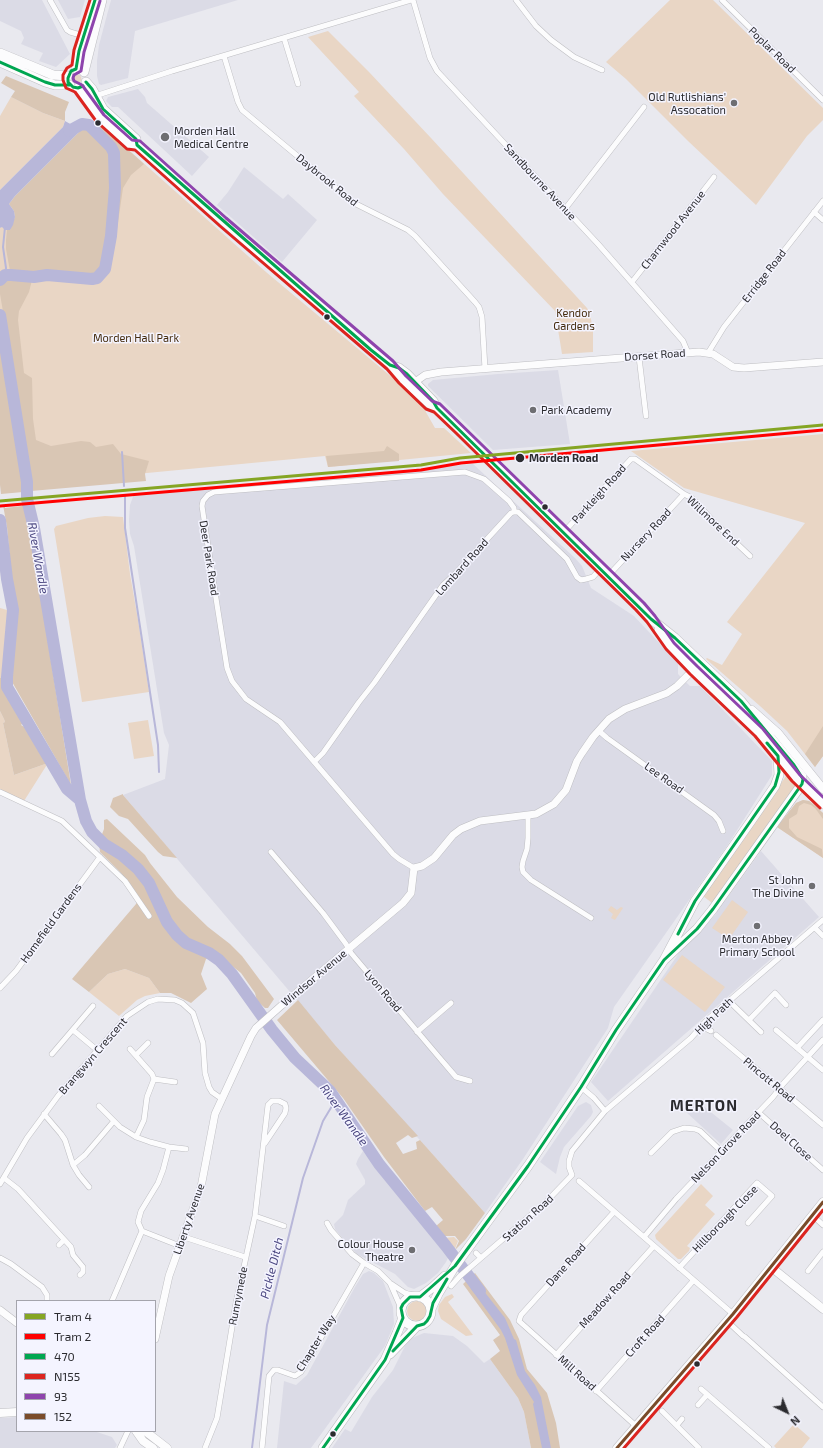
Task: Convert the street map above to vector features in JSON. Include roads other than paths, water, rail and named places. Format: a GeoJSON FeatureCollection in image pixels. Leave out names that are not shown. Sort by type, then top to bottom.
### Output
{"type":"FeatureCollection","features":[{"type":"Feature","properties":{"kind":"highway"},"geometry":{"type":"LineString","coordinates":[[95,0],[79,51],[80,70],[86,76],[86,82],[102,109],[136,139],[137,145],[223,222],[390,365],[398,376],[429,405],[437,408]]}},
{"type":"Feature","properties":{"kind":"highway"},"geometry":{"type":"LineString","coordinates":[[80,70],[102,0]]}},
{"type":"Feature","properties":{"kind":"highway"},"geometry":{"type":"LineString","coordinates":[[0,53],[72,83],[82,86],[86,82]]}},
{"type":"Feature","properties":{"kind":"highway"},"geometry":{"type":"LineString","coordinates":[[0,62],[55,86],[72,83]]}},
{"type":"Feature","properties":{"kind":"highway"},"geometry":{"type":"LineString","coordinates":[[80,70],[71,71],[72,83],[100,118],[130,145],[137,145]]}},
{"type":"Feature","properties":{"kind":"highway"},"geometry":{"type":"LineString","coordinates":[[390,365],[399,368],[415,382],[433,401],[437,408],[601,568],[651,619],[675,638],[741,701],[802,776],[802,784],[713,909],[697,929],[664,960]]}},
{"type":"Feature","properties":{"kind":"highway"},"geometry":{"type":"LineString","coordinates":[[454,1266],[438,1294],[427,1321],[424,1324],[417,1326],[408,1324],[403,1318],[401,1308],[406,1300],[433,1287],[454,1266],[528,1166],[581,1087],[616,1030],[664,960],[695,901],[775,786],[779,772],[778,756],[759,733],[670,646],[651,619]]}},
{"type":"Feature","properties":{"kind":"highway"},"geometry":{"type":"LineString","coordinates":[[417,1296],[428,1302],[431,1309]]}},
{"type":"Feature","properties":{"kind":"highway"},"geometry":{"type":"LineString","coordinates":[[384,1362],[403,1318]]}},
{"type":"Feature","properties":{"kind":"highway"},"geometry":{"type":"LineString","coordinates":[[324,1448],[384,1362],[417,1326]]}},
{"type":"Feature","properties":{"kind":"main road"},"geometry":{"type":"LineString","coordinates":[[778,756],[795,766],[823,789]]}},
{"type":"Feature","properties":{"kind":"main road"},"geometry":{"type":"LineString","coordinates":[[775,786],[795,766]]}},
{"type":"Feature","properties":{"kind":"main road"},"geometry":{"type":"LineString","coordinates":[[802,784],[823,804]]}},
{"type":"Feature","properties":{"kind":"main road"},"geometry":{"type":"LineString","coordinates":[[617,1448],[733,1314],[823,1202]]}},
{"type":"Feature","properties":{"kind":"main road"},"geometry":{"type":"LineString","coordinates":[[771,1267],[823,1309]]}},
{"type":"Feature","properties":{"kind":"main road"},"geometry":{"type":"LineString","coordinates":[[0,1413],[16,1412]]}},
{"type":"Feature","properties":{"kind":"main road"},"geometry":{"type":"LineString","coordinates":[[137,1432],[143,1441],[153,1448]]}},
{"type":"Feature","properties":{"kind":"main road"},"geometry":{"type":"LineString","coordinates":[[147,1432],[167,1448]]}},
{"type":"Feature","properties":{"kind":"street"},"geometry":{"type":"LineString","coordinates":[[50,0],[67,30],[84,36]]}},
{"type":"Feature","properties":{"kind":"street"},"geometry":{"type":"LineString","coordinates":[[95,96],[412,0]]}},
{"type":"Feature","properties":{"kind":"street","name":"Sandbourne Avenue"},"geometry":{"type":"LineString","coordinates":[[412,0],[434,67],[632,282],[683,341],[688,353]]}},
{"type":"Feature","properties":{"kind":"street"},"geometry":{"type":"LineString","coordinates":[[516,0],[536,26],[551,40],[574,57],[602,70]]}},
{"type":"Feature","properties":{"kind":"street","name":"Poplar Road"},"geometry":{"type":"LineString","coordinates":[[722,0],[823,100]]}},
{"type":"Feature","properties":{"kind":"street"},"geometry":{"type":"LineString","coordinates":[[284,38],[298,84]]}},
{"type":"Feature","properties":{"kind":"street","name":"Daybrook Road"},"geometry":{"type":"LineString","coordinates":[[224,56],[238,102],[242,110],[354,203],[408,230],[475,302],[479,307],[482,317],[485,369]]}},
{"type":"Feature","properties":{"kind":"street"},"geometry":{"type":"LineString","coordinates":[[565,209],[644,107]]}},
{"type":"Feature","properties":{"kind":"street","name":"Charnwood Avenue"},"geometry":{"type":"LineString","coordinates":[[632,282],[714,177]]}},
{"type":"Feature","properties":{"kind":"street","name":"Erridge Road"},"geometry":{"type":"LineString","coordinates":[[708,353],[724,328],[823,201]]}},
{"type":"Feature","properties":{"kind":"street"},"geometry":{"type":"LineString","coordinates":[[814,212],[823,220]]}},
{"type":"Feature","properties":{"kind":"street","name":"Dorset Road"},"geometry":{"type":"LineString","coordinates":[[415,382],[420,377],[429,373],[688,353],[708,353],[717,356],[728,364],[739,368],[823,362]]}},
{"type":"Feature","properties":{"kind":"street"},"geometry":{"type":"LineString","coordinates":[[639,356],[646,416]]}},
{"type":"Feature","properties":{"kind":"street","name":"Parkleigh Road"},"geometry":{"type":"LineString","coordinates":[[564,532],[631,459],[635,459]]}},
{"type":"Feature","properties":{"kind":"street","name":"Willmore End"},"geometry":{"type":"LineString","coordinates":[[635,459],[684,494],[692,498],[714,522],[750,556]]}},
{"type":"Feature","properties":{"kind":"street","name":"Deer Park Road"},"geometry":{"type":"LineString","coordinates":[[414,868],[393,854],[280,722],[246,699],[232,681],[225,657],[202,506],[203,501],[208,495],[214,492],[465,472],[480,477],[489,483],[508,501],[514,508],[514,512]]}},
{"type":"Feature","properties":{"kind":"street","name":"Nursery Road"},"geometry":{"type":"LineString","coordinates":[[608,576],[684,494]]}},
{"type":"Feature","properties":{"kind":"street"},"geometry":{"type":"LineString","coordinates":[[514,512],[518,512],[567,559],[577,577],[581,580],[586,580],[592,577],[601,568]]}},
{"type":"Feature","properties":{"kind":"street","name":"Lombard Road"},"geometry":{"type":"LineString","coordinates":[[314,762],[323,753],[443,585],[511,513],[514,512]]}},
{"type":"Feature","properties":{"kind":"street"},"geometry":{"type":"LineString","coordinates":[[414,868],[429,862],[440,852],[453,835],[470,824],[480,821],[528,816],[545,810],[561,797],[569,785],[579,757],[609,719],[616,714],[667,693],[700,663]]}},
{"type":"Feature","properties":{"kind":"street","name":"Lee Road"},"geometry":{"type":"LineString","coordinates":[[599,731],[704,806],[719,821],[723,831]]}},
{"type":"Feature","properties":{"kind":"street"},"geometry":{"type":"LineString","coordinates":[[0,792],[62,821],[125,880],[149,916]]}},
{"type":"Feature","properties":{"kind":"street"},"geometry":{"type":"LineString","coordinates":[[528,816],[528,838],[527,849],[522,867],[523,872],[531,880],[591,918]]}},
{"type":"Feature","properties":{"kind":"street","name":"Lyon Road"},"geometry":{"type":"LineString","coordinates":[[271,852],[323,913],[383,992],[456,1077],[470,1081]]}},
{"type":"Feature","properties":{"kind":"street","name":"Homefield Gardens"},"geometry":{"type":"LineString","coordinates":[[0,988],[10,980],[100,857]]}},
{"type":"Feature","properties":{"kind":"street","name":"Windsor Avenue"},"geometry":{"type":"LineString","coordinates":[[222,1099],[256,1028],[408,898],[412,887],[414,868]]}},
{"type":"Feature","properties":{"kind":"street","name":"High Path"},"geometry":{"type":"LineString","coordinates":[[572,1175],[569,1167],[569,1161],[572,1151],[605,1111],[691,1038],[701,1026],[823,920]]}},
{"type":"Feature","properties":{"kind":"street"},"geometry":{"type":"LineString","coordinates":[[814,928],[823,936]]}},
{"type":"Feature","properties":{"kind":"street"},"geometry":{"type":"LineString","coordinates":[[749,1020],[775,993],[786,1005]]}},
{"type":"Feature","properties":{"kind":"street","name":"Brangwyn Crescent"},"geometry":{"type":"LineString","coordinates":[[0,1184],[27,1138],[44,1114],[127,1016],[148,1002],[158,999],[175,1000],[182,1002],[193,1014],[199,1027],[203,1043],[205,1073],[209,1087],[212,1092],[222,1099]]}},
{"type":"Feature","properties":{"kind":"street"},"geometry":{"type":"LineString","coordinates":[[729,1001],[761,1032]]}},
{"type":"Feature","properties":{"kind":"street"},"geometry":{"type":"LineString","coordinates":[[418,1032],[451,1003]]}},
{"type":"Feature","properties":{"kind":"street"},"geometry":{"type":"LineString","coordinates":[[52,1054],[93,1006]]}},
{"type":"Feature","properties":{"kind":"street"},"geometry":{"type":"LineString","coordinates":[[797,1048],[823,1020]]}},
{"type":"Feature","properties":{"kind":"street"},"geometry":{"type":"LineString","coordinates":[[701,1026],[711,1031]]}},
{"type":"Feature","properties":{"kind":"street"},"geometry":{"type":"LineString","coordinates":[[72,1030],[97,1050]]}},
{"type":"Feature","properties":{"kind":"street"},"geometry":{"type":"LineString","coordinates":[[776,1030],[823,1070]]}},
{"type":"Feature","properties":{"kind":"street","name":"Pincott Road"},"geometry":{"type":"LineString","coordinates":[[716,1035],[823,1125]]}},
{"type":"Feature","properties":{"kind":"street","name":"Nelson Grove Road"},"geometry":{"type":"LineString","coordinates":[[644,1237],[823,1040]]}},
{"type":"Feature","properties":{"kind":"street"},"geometry":{"type":"LineString","coordinates":[[136,1055],[148,1043]]}},
{"type":"Feature","properties":{"kind":"street"},"geometry":{"type":"LineString","coordinates":[[130,1049],[154,1079],[175,1082]]}},
{"type":"Feature","properties":{"kind":"street"},"geometry":{"type":"LineString","coordinates":[[136,1137],[144,1120],[147,1097],[154,1079]]}},
{"type":"Feature","properties":{"kind":"street"},"geometry":{"type":"LineString","coordinates":[[581,1087],[594,1098],[605,1111]]}},
{"type":"Feature","properties":{"kind":"street","name":"Liberty Avenue"},"geometry":{"type":"LineString","coordinates":[[156,1335],[170,1276],[201,1187],[214,1117],[222,1099]]}},
{"type":"Feature","properties":{"kind":"street","name":"Runnymede"},"geometry":{"type":"LineString","coordinates":[[205,1448],[217,1418],[245,1257],[255,1216],[265,1143],[268,1106],[272,1101],[278,1101],[285,1104],[286,1113],[265,1143]]}},
{"type":"Feature","properties":{"kind":"street"},"geometry":{"type":"LineString","coordinates":[[99,1106],[120,1127],[136,1137],[168,1147],[186,1149]]}},
{"type":"Feature","properties":{"kind":"street","name":"Doel Close"},"geometry":{"type":"LineString","coordinates":[[758,1112],[823,1170]]}},
{"type":"Feature","properties":{"kind":"street"},"geometry":{"type":"LineString","coordinates":[[44,1114],[62,1134],[78,1175],[89,1187]]}},
{"type":"Feature","properties":{"kind":"street"},"geometry":{"type":"LineString","coordinates":[[73,1165],[85,1156],[114,1121]]}},
{"type":"Feature","properties":{"kind":"street"},"geometry":{"type":"LineString","coordinates":[[651,1153],[672,1132],[684,1128],[700,1131],[721,1151]]}},
{"type":"Feature","properties":{"kind":"street"},"geometry":{"type":"LineString","coordinates":[[168,1147],[163,1170],[158,1183],[139,1217],[138,1222],[142,1231],[180,1246]]}},
{"type":"Feature","properties":{"kind":"street","name":"Station Road"},"geometry":{"type":"LineString","coordinates":[[451,1286],[469,1268],[546,1202],[572,1175]]}},
{"type":"Feature","properties":{"kind":"street"},"geometry":{"type":"LineString","coordinates":[[4,1178],[18,1189],[71,1247],[73,1255],[83,1267],[83,1272],[80,1276]]}},
{"type":"Feature","properties":{"kind":"street"},"geometry":{"type":"LineString","coordinates":[[578,1181],[733,1314]]}},
{"type":"Feature","properties":{"kind":"street","name":"Hillborough Close"},"geometry":{"type":"LineString","coordinates":[[679,1268],[757,1183],[772,1196],[748,1223]]}},
{"type":"Feature","properties":{"kind":"street","name":"Dane Road"},"geometry":{"type":"LineString","coordinates":[[519,1319],[614,1212]]}},
{"type":"Feature","properties":{"kind":"street"},"geometry":{"type":"LineString","coordinates":[[812,1215],[823,1225]]}},
{"type":"Feature","properties":{"kind":"street"},"geometry":{"type":"LineString","coordinates":[[255,1216],[284,1226]]}},
{"type":"Feature","properties":{"kind":"street"},"geometry":{"type":"LineString","coordinates":[[327,1223],[347,1250],[364,1263],[378,1271],[404,1293],[417,1296]]}},
{"type":"Feature","properties":{"kind":"street"},"geometry":{"type":"LineString","coordinates":[[112,1300],[142,1231]]}},
{"type":"Feature","properties":{"kind":"street"},"geometry":{"type":"LineString","coordinates":[[184,1237],[245,1257]]}},
{"type":"Feature","properties":{"kind":"street"},"geometry":{"type":"LineString","coordinates":[[59,1245],[64,1240]]}},
{"type":"Feature","properties":{"kind":"street","name":"Meadow Road"},"geometry":{"type":"LineString","coordinates":[[556,1355],[654,1246]]}},
{"type":"Feature","properties":{"kind":"street"},"geometry":{"type":"LineString","coordinates":[[808,1271],[823,1252]]}},
{"type":"Feature","properties":{"kind":"street"},"geometry":{"type":"LineString","coordinates":[[476,1253],[481,1258]]}},
{"type":"Feature","properties":{"kind":"street"},"geometry":{"type":"LineString","coordinates":[[0,1258],[11,1264],[42,1287],[47,1295],[47,1300]]}},
{"type":"Feature","properties":{"kind":"street","name":"Chapter Way"},"geometry":{"type":"LineString","coordinates":[[262,1448],[269,1376],[274,1370],[295,1376],[301,1372],[364,1263]]}},
{"type":"Feature","properties":{"kind":"street","name":"Croft Road"},"geometry":{"type":"LineString","coordinates":[[596,1391],[694,1281]]}},
{"type":"Feature","properties":{"kind":"street"},"geometry":{"type":"LineString","coordinates":[[390,1282],[401,1308]]}},
{"type":"Feature","properties":{"kind":"street"},"geometry":{"type":"LineString","coordinates":[[0,1310],[16,1322]]}},
{"type":"Feature","properties":{"kind":"street","name":"Mill Road"},"geometry":{"type":"LineString","coordinates":[[519,1319],[520,1322],[556,1355],[636,1426]]}},
{"type":"Feature","properties":{"kind":"street"},"geometry":{"type":"LineString","coordinates":[[727,1321],[744,1336],[752,1340],[823,1407]]}},
{"type":"Feature","properties":{"kind":"street"},"geometry":{"type":"LineString","coordinates":[[701,1389],[769,1448]]}},
{"type":"Feature","properties":{"kind":"street"},"geometry":{"type":"LineString","coordinates":[[698,1405],[707,1395]]}},
{"type":"Feature","properties":{"kind":"street"},"geometry":{"type":"LineString","coordinates":[[662,1411],[700,1448]]}},
{"type":"Feature","properties":{"kind":"street"},"geometry":{"type":"LineString","coordinates":[[677,1425],[682,1419]]}},
{"type":"Feature","properties":{"kind":"street"},"geometry":{"type":"LineString","coordinates":[[121,1446],[128,1432]]}},
{"type":"Feature","properties":{"kind":"water"},"geometry":{"type":"Polygon","coordinates":[[[65,121],[74,126],[82,124],[84,127],[15,196],[9,204],[14,211],[15,217],[10,230],[5,230],[2,227],[0,228],[0,190],[63,127],[65,121]]]}},
{"type":"Feature","properties":{"kind":"water"},"geometry":{"type":"Polygon","coordinates":[[[472,1276],[505,1318],[514,1339],[516,1340],[525,1371],[541,1397],[551,1448],[542,1448],[533,1404],[534,1402],[517,1375],[501,1330],[471,1289],[467,1280],[472,1276]]]}},
{"type":"Feature","properties":{"kind":"waterway"},"geometry":{"type":"LineString","coordinates":[[0,280],[5,275],[34,277],[47,275],[92,279],[97,278],[105,269],[111,236],[115,188],[114,153],[111,147],[89,125],[82,124],[69,131]]}},
{"type":"Feature","properties":{"kind":"waterway"},"geometry":{"type":"LineString","coordinates":[[5,227],[3,247],[6,268],[5,275]]}},
{"type":"Feature","properties":{"kind":"waterway","name":"River Wandle"},"geometry":{"type":"LineString","coordinates":[[0,315],[27,482],[27,499],[34,528],[80,800],[86,821],[92,832],[104,844],[122,855],[138,869],[149,883],[167,922],[177,935],[186,943],[209,953],[219,960],[232,974],[272,1030],[295,1058],[330,1091],[379,1164],[446,1246],[480,1291]]}},
{"type":"Feature","properties":{"kind":"waterway"},"geometry":{"type":"LineString","coordinates":[[122,452],[124,486]]}},
{"type":"Feature","properties":{"kind":"waterway"},"geometry":{"type":"LineString","coordinates":[[125,495],[125,528],[158,745],[159,772]]}},
{"type":"Feature","properties":{"kind":"waterway","name":"River Wandle"},"geometry":{"type":"LineString","coordinates":[[0,520],[7,579],[13,610],[7,687],[67,789],[80,800]]}},
{"type":"Feature","properties":{"kind":"waterway","name":"Pickle Ditch"},"geometry":{"type":"LineString","coordinates":[[252,1448],[267,1325],[303,1178],[323,1121],[337,1100]]}},
{"type":"Feature","properties":{"kind":"tram line","name":"4"},"geometry":{"type":"LineString","coordinates":[[0,501],[421,465],[460,458],[823,425]]}},
{"type":"Feature","properties":{"kind":"tram line","name":"2"},"geometry":{"type":"LineString","coordinates":[[0,506],[421,470],[461,463],[823,430]]}},
{"type":"Feature","properties":{"kind":"place","name":"Old Rutlishians' Assocation"},"geometry":{"type":"Point","coordinates":[734,103]}},
{"type":"Feature","properties":{"kind":"place","name":"Morden Hall Medical Centre"},"geometry":{"type":"Point","coordinates":[165,137]}},
{"type":"Feature","properties":{"kind":"place","name":"Park Academy"},"geometry":{"type":"Point","coordinates":[533,410]}},
{"type":"Feature","properties":{"kind":"place","name":"Morden Road"},"geometry":{"type":"Point","coordinates":[520,458]}},
{"type":"Feature","properties":{"kind":"place","name":"St John The Divine"},"geometry":{"type":"Point","coordinates":[812,886]}},
{"type":"Feature","properties":{"kind":"place","name":"Merton Abbey Primary School"},"geometry":{"type":"Point","coordinates":[757,926]}},
{"type":"Feature","properties":{"kind":"place","name":"Colour House Theatre"},"geometry":{"type":"Point","coordinates":[412,1250]}},
{"type":"Feature","properties":{"kind":"district","name":"MERTON"},"geometry":{"type":"Point","coordinates":[704,1106]}},
{"type":"Feature","properties":{"kind":"park label","name":"Kendor Gardens"},"geometry":{"type":"Point","coordinates":[574,319]}},
{"type":"Feature","properties":{"kind":"park label","name":"Morden Hall Park"},"geometry":{"type":"Point","coordinates":[136,338]}}]}
